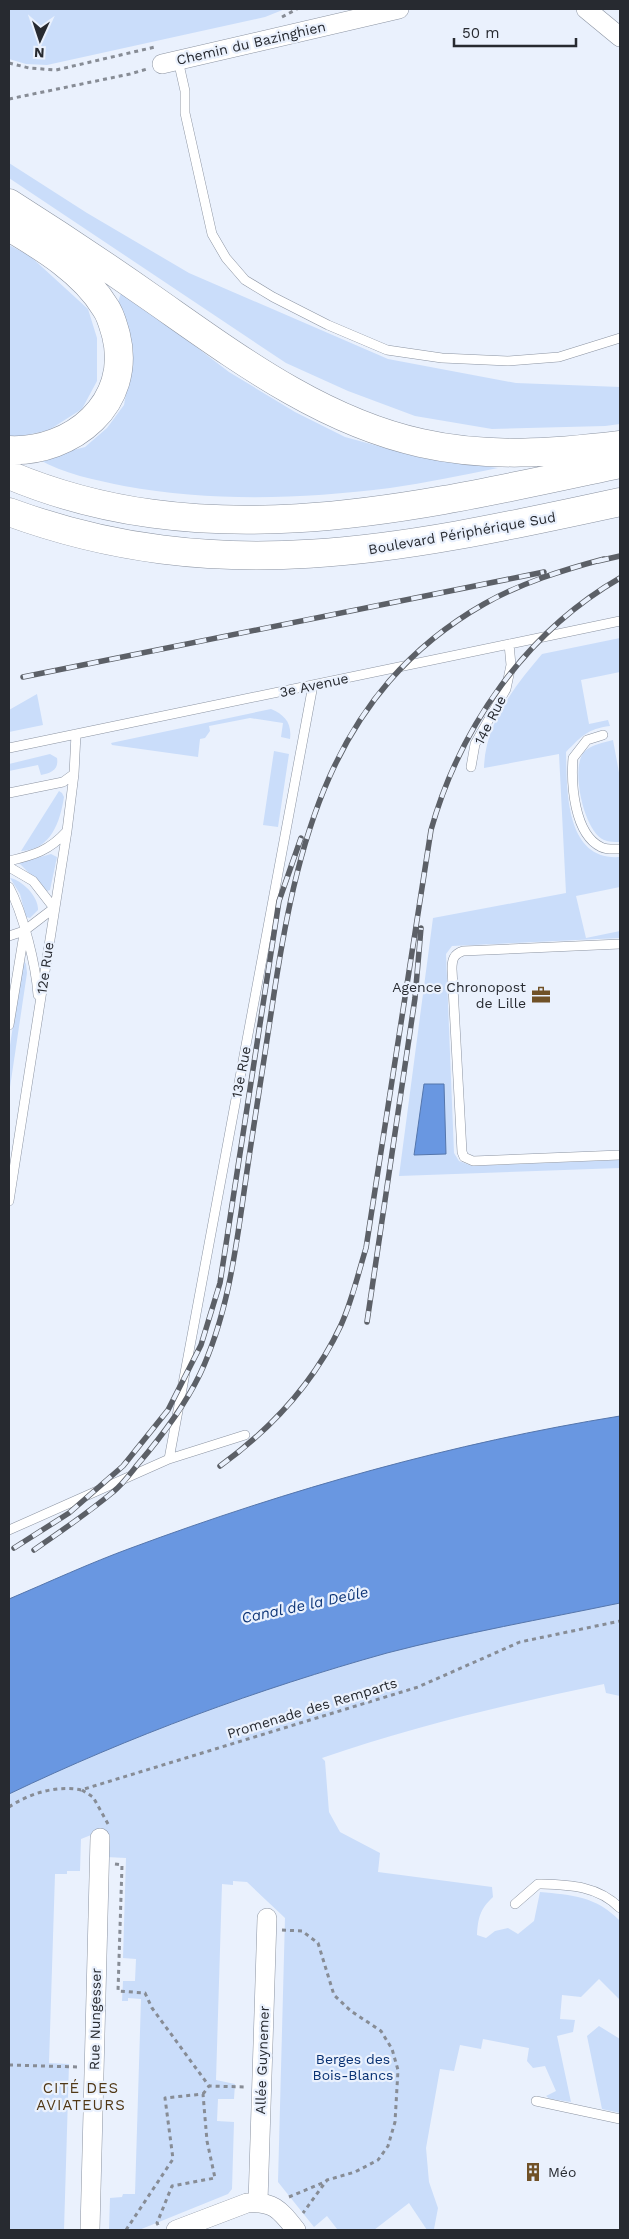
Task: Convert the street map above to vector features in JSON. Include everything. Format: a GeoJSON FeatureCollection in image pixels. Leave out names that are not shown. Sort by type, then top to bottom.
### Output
{"type":"FeatureCollection","features":[{"type":"Feature","properties":{"kind":"highway"},"geometry":{"type":"LineString","coordinates":[[9,203],[88,254],[275,382],[310,402],[354,421],[421,443],[464,450],[545,453],[620,445]]}},
{"type":"Feature","properties":{"kind":"highway"},"geometry":{"type":"LineString","coordinates":[[9,227],[56,258],[95,293],[111,317],[118,352],[117,370],[112,389],[102,408],[88,424],[68,438],[45,447],[9,450]]}},
{"type":"Feature","properties":{"kind":"highway"},"geometry":{"type":"LineString","coordinates":[[9,475],[52,491],[124,509],[198,519],[270,521],[386,511],[620,464]]}},
{"type":"Feature","properties":{"kind":"highway","name":"Boulevard Périphérique Sud"},"geometry":{"type":"LineString","coordinates":[[9,512],[67,531],[119,543],[228,556],[277,556],[331,554],[444,539],[620,502]]}},
{"type":"Feature","properties":{"kind":"highway"},"geometry":{"type":"LineString","coordinates":[[9,526],[61,536],[119,543]]}},
{"type":"Feature","properties":{"kind":"street","name":"Chemin du Bazinghien"},"geometry":{"type":"LineString","coordinates":[[166,57],[399,9]]}},
{"type":"Feature","properties":{"kind":"street"},"geometry":{"type":"LineString","coordinates":[[586,9],[620,37]]}},
{"type":"Feature","properties":{"kind":"street","name":"Rue Nungesser"},"geometry":{"type":"LineString","coordinates":[[90,2230],[100,1838]]}},
{"type":"Feature","properties":{"kind":"street","name":"Allée Guynemer"},"geometry":{"type":"LineString","coordinates":[[258,2202],[267,1924]]}},
{"type":"Feature","properties":{"kind":"street"},"geometry":{"type":"LineString","coordinates":[[176,2230],[247,2203],[258,2202],[276,2207],[296,2230]]}},
{"type":"Feature","properties":{"kind":"lane"},"geometry":{"type":"LineString","coordinates":[[166,57],[185,91],[185,112],[212,234],[226,258],[245,280],[328,325],[388,350],[442,358],[508,360],[559,357],[620,338]]}},
{"type":"Feature","properties":{"kind":"lane","name":"3e Avenue"},"geometry":{"type":"LineString","coordinates":[[9,748],[620,621]]}},
{"type":"Feature","properties":{"kind":"lane","name":"14e Rue"},"geometry":{"type":"LineString","coordinates":[[472,767],[475,744],[506,688],[511,665],[509,644]]}},
{"type":"Feature","properties":{"kind":"lane","name":"13e Rue"},"geometry":{"type":"LineString","coordinates":[[169,1460],[313,685]]}},
{"type":"Feature","properties":{"kind":"lane","name":"12e Rue"},"geometry":{"type":"LineString","coordinates":[[9,1201],[67,830],[74,774],[76,734]]}},
{"type":"Feature","properties":{"kind":"lane"},"geometry":{"type":"LineString","coordinates":[[603,735],[587,740],[572,758],[574,796],[578,817],[593,841],[601,847],[620,849]]}},
{"type":"Feature","properties":{"kind":"lane"},"geometry":{"type":"LineString","coordinates":[[9,793],[62,782],[74,774]]}},
{"type":"Feature","properties":{"kind":"lane"},"geometry":{"type":"LineString","coordinates":[[9,861],[45,850],[56,843],[67,830]]}},
{"type":"Feature","properties":{"kind":"lane"},"geometry":{"type":"LineString","coordinates":[[9,867],[22,872],[33,881],[54,908],[24,931],[9,936]]}},
{"type":"Feature","properties":{"kind":"lane"},"geometry":{"type":"LineString","coordinates":[[9,887],[15,898],[37,986],[39,1014]]}},
{"type":"Feature","properties":{"kind":"lane"},"geometry":{"type":"LineString","coordinates":[[9,1025],[24,931]]}},
{"type":"Feature","properties":{"kind":"lane"},"geometry":{"type":"LineString","coordinates":[[620,944],[463,951],[457,953],[454,957],[452,969],[462,1152],[464,1157],[473,1161],[620,1155]]}},
{"type":"Feature","properties":{"kind":"lane"},"geometry":{"type":"LineString","coordinates":[[9,1530],[169,1460],[244,1435]]}},
{"type":"Feature","properties":{"kind":"lane"},"geometry":{"type":"LineString","coordinates":[[515,1904],[538,1884],[578,1885],[611,1899],[620,1908]]}},
{"type":"Feature","properties":{"kind":"lane"},"geometry":{"type":"LineString","coordinates":[[536,2101],[620,2119]]}},
{"type":"Feature","properties":{"kind":"path"},"geometry":{"type":"LineString","coordinates":[[278,19],[297,9]]}},
{"type":"Feature","properties":{"kind":"path"},"geometry":{"type":"LineString","coordinates":[[9,63],[29,68],[56,70],[166,57]]}},
{"type":"Feature","properties":{"kind":"path"},"geometry":{"type":"LineString","coordinates":[[9,99],[130,74],[166,57]]}},
{"type":"Feature","properties":{"kind":"path","name":"Promenade des Remparts"},"geometry":{"type":"LineString","coordinates":[[9,1807],[49,1790],[69,1788],[81,1790],[418,1687],[520,1642],[620,1621]]}},
{"type":"Feature","properties":{"kind":"path"},"geometry":{"type":"LineString","coordinates":[[110,1864],[122,1865],[118,1991],[145,1993],[152,2008],[209,2086]]}},
{"type":"Feature","properties":{"kind":"path"},"geometry":{"type":"LineString","coordinates":[[258,2202],[290,2197],[328,2180],[355,2172],[378,2160],[388,2146],[394,2122],[398,2070],[392,2049],[381,2031],[351,2011],[334,1995],[318,1943],[302,1931],[267,1924]]}},
{"type":"Feature","properties":{"kind":"path"},"geometry":{"type":"LineString","coordinates":[[9,2065],[94,2068]]}},
{"type":"Feature","properties":{"kind":"path"},"geometry":{"type":"LineString","coordinates":[[209,2086],[261,2088]]}},
{"type":"Feature","properties":{"kind":"path"},"geometry":{"type":"LineString","coordinates":[[160,2230],[157,2223],[172,2186],[215,2178],[207,2141],[203,2094],[209,2086]]}},
{"type":"Feature","properties":{"kind":"path"},"geometry":{"type":"LineString","coordinates":[[126,2230],[173,2159],[166,2098],[203,2094]]}},
{"type":"Feature","properties":{"kind":"path"},"geometry":{"type":"LineString","coordinates":[[296,2230],[303,2213],[328,2180]]}},
{"type":"Feature","properties":{"kind":"green space"},"geometry":{"type":"Polygon","coordinates":[[[9,9],[285,9],[265,17],[47,65],[26,64],[9,59],[9,9]]]}},
{"type":"Feature","properties":{"kind":"green space"},"geometry":{"type":"Polygon","coordinates":[[[9,163],[87,213],[189,273],[388,359],[516,383],[620,387],[620,424],[492,429],[415,416],[348,391],[286,363],[9,178],[9,163]]]}},
{"type":"Feature","properties":{"kind":"green space"},"geometry":{"type":"Polygon","coordinates":[[[9,245],[30,256],[88,309],[97,338],[97,381],[82,409],[49,430],[22,436],[9,436],[9,245]]]}},
{"type":"Feature","properties":{"kind":"green space"},"geometry":{"type":"Polygon","coordinates":[[[121,293],[140,304],[229,372],[295,412],[345,437],[422,458],[498,468],[390,488],[357,492],[257,497],[223,497],[157,491],[124,486],[58,469],[38,459],[85,447],[107,428],[124,405],[130,371],[118,302],[121,293]]]}},
{"type":"Feature","properties":{"kind":"green space"},"geometry":{"type":"Polygon","coordinates":[[[620,638],[620,672],[581,680],[589,724],[608,720],[610,726],[590,731],[566,752],[569,803],[579,836],[588,848],[602,855],[620,857],[620,887],[576,896],[586,938],[620,931],[620,938],[452,946],[446,954],[454,1153],[459,1161],[472,1166],[620,1160],[620,1168],[399,1176],[433,918],[566,893],[559,754],[484,768],[486,752],[495,721],[521,680],[542,654],[620,638]]]}},
{"type":"Feature","properties":{"kind":"green space"},"geometry":{"type":"Polygon","coordinates":[[[37,694],[43,725],[9,732],[9,710],[37,694]]]}},
{"type":"Feature","properties":{"kind":"green space"},"geometry":{"type":"Polygon","coordinates":[[[271,709],[284,717],[289,724],[290,739],[281,737],[283,723],[250,718],[209,726],[210,731],[205,738],[200,739],[198,757],[112,745],[111,743],[271,709]]]}},
{"type":"Feature","properties":{"kind":"green space"},"geometry":{"type":"Polygon","coordinates":[[[613,740],[620,778],[620,842],[604,840],[597,835],[590,825],[581,799],[578,771],[580,760],[587,749],[613,740]]]}},
{"type":"Feature","properties":{"kind":"green space"},"geometry":{"type":"Polygon","coordinates":[[[274,751],[289,754],[278,827],[263,825],[274,751]]]}},
{"type":"Feature","properties":{"kind":"green space"},"geometry":{"type":"Polygon","coordinates":[[[50,754],[57,758],[57,765],[54,770],[48,773],[41,775],[38,765],[9,771],[9,764],[50,754]]]}},
{"type":"Feature","properties":{"kind":"green space"},"geometry":{"type":"Polygon","coordinates":[[[59,791],[64,797],[57,825],[52,833],[40,846],[21,851],[59,791]]]}},
{"type":"Feature","properties":{"kind":"green space"},"geometry":{"type":"Polygon","coordinates":[[[51,854],[57,857],[50,890],[47,891],[19,863],[51,854]]]}},
{"type":"Feature","properties":{"kind":"green space"},"geometry":{"type":"Polygon","coordinates":[[[10,878],[20,882],[36,900],[38,910],[30,918],[26,917],[20,894],[10,878]]]}},
{"type":"Feature","properties":{"kind":"green space"},"geometry":{"type":"Polygon","coordinates":[[[23,960],[26,964],[27,973],[9,1094],[9,1052],[23,960]]]}},
{"type":"Feature","properties":{"kind":"green space","name":"Berges des Bois-Blancs"},"geometry":{"type":"Polygon","coordinates":[[[620,1603],[620,1696],[606,1693],[604,1684],[462,1716],[322,1758],[325,1761],[329,1812],[340,1832],[380,1853],[378,1872],[492,1887],[493,1897],[480,1914],[477,1935],[486,1938],[495,1931],[508,1928],[518,1934],[534,1921],[540,1892],[583,1898],[602,1906],[620,1921],[620,2000],[599,1979],[581,1997],[562,1995],[560,2019],[575,2020],[573,2032],[557,2036],[571,2102],[550,2099],[546,2096],[556,2091],[545,2066],[533,2068],[527,2061],[529,2048],[483,2039],[481,2049],[460,2045],[454,2071],[440,2069],[426,2148],[429,2182],[438,2208],[434,2229],[427,2230],[409,2203],[374,2230],[336,2230],[327,2216],[314,2227],[278,2182],[285,1918],[247,1882],[233,1881],[233,1885],[222,1884],[216,2080],[235,2084],[234,2099],[218,2099],[217,2121],[234,2122],[232,2189],[228,2194],[139,2230],[109,2230],[110,2198],[122,2197],[123,2194],[135,2194],[141,1999],[128,1998],[128,2001],[122,2001],[123,1981],[135,1981],[136,1959],[123,1958],[126,1858],[106,1857],[99,1831],[94,1830],[91,1835],[81,1839],[80,1871],[67,1871],[67,1874],[55,1874],[49,2063],[69,2064],[64,2230],[9,2230],[9,1794],[147,1733],[290,1682],[416,1646],[620,1603]]]}},
{"type":"Feature","properties":{"kind":"green space"},"geometry":{"type":"Polygon","coordinates":[[[599,2026],[620,2039],[620,2113],[602,2109],[587,2036],[599,2026]]]}},
{"type":"Feature","properties":{"kind":"water"},"geometry":{"type":"Polygon","coordinates":[[[424,1084],[444,1084],[446,1154],[414,1155],[424,1084]]]}},
{"type":"Feature","properties":{"kind":"water","name":"Canal de la Deûle"},"geometry":{"type":"Polygon","coordinates":[[[620,1416],[620,1603],[416,1646],[291,1682],[148,1733],[9,1794],[9,1599],[131,1548],[191,1526],[312,1487],[434,1454],[558,1427],[620,1416]]]}},
{"type":"Feature","properties":{"kind":"railway"},"geometry":{"type":"LineString","coordinates":[[598,561],[620,556]]}},
{"type":"Feature","properties":{"kind":"railway"},"geometry":{"type":"LineString","coordinates":[[34,1550],[94,1507],[123,1482],[156,1443],[180,1410],[194,1386],[210,1350],[219,1325],[231,1274],[282,946],[294,888],[309,831],[329,777],[356,727],[389,681],[432,640],[484,604],[498,596],[542,578],[604,559]]}},
{"type":"Feature","properties":{"kind":"railway"},"geometry":{"type":"LineString","coordinates":[[23,677],[544,572]]}},
{"type":"Feature","properties":{"kind":"railway"},"geometry":{"type":"LineString","coordinates":[[220,1466],[257,1437],[290,1403],[304,1385],[318,1366],[341,1325],[355,1287],[366,1248],[431,830],[444,792],[460,755],[479,719],[501,686],[527,654],[555,626],[586,600],[620,578]]}},
{"type":"Feature","properties":{"kind":"railway"},"geometry":{"type":"LineString","coordinates":[[14,1548],[69,1513],[123,1466],[168,1410],[201,1345],[220,1283],[279,901],[301,838]]}},
{"type":"Feature","properties":{"kind":"railway"},"geometry":{"type":"LineString","coordinates":[[367,1322],[415,998],[421,928]]}},
{"type":"Feature","properties":{"kind":"place","name":"Agence Chronopost de Lille"},"geometry":{"type":"Point","coordinates":[541,995]}},
{"type":"Feature","properties":{"kind":"place","name":"Méo"},"geometry":{"type":"Point","coordinates":[533,2172]}},
{"type":"Feature","properties":{"kind":"district","name":"CITÉ DES AVIATEURS"},"geometry":{"type":"Point","coordinates":[81,2096]}}]}
